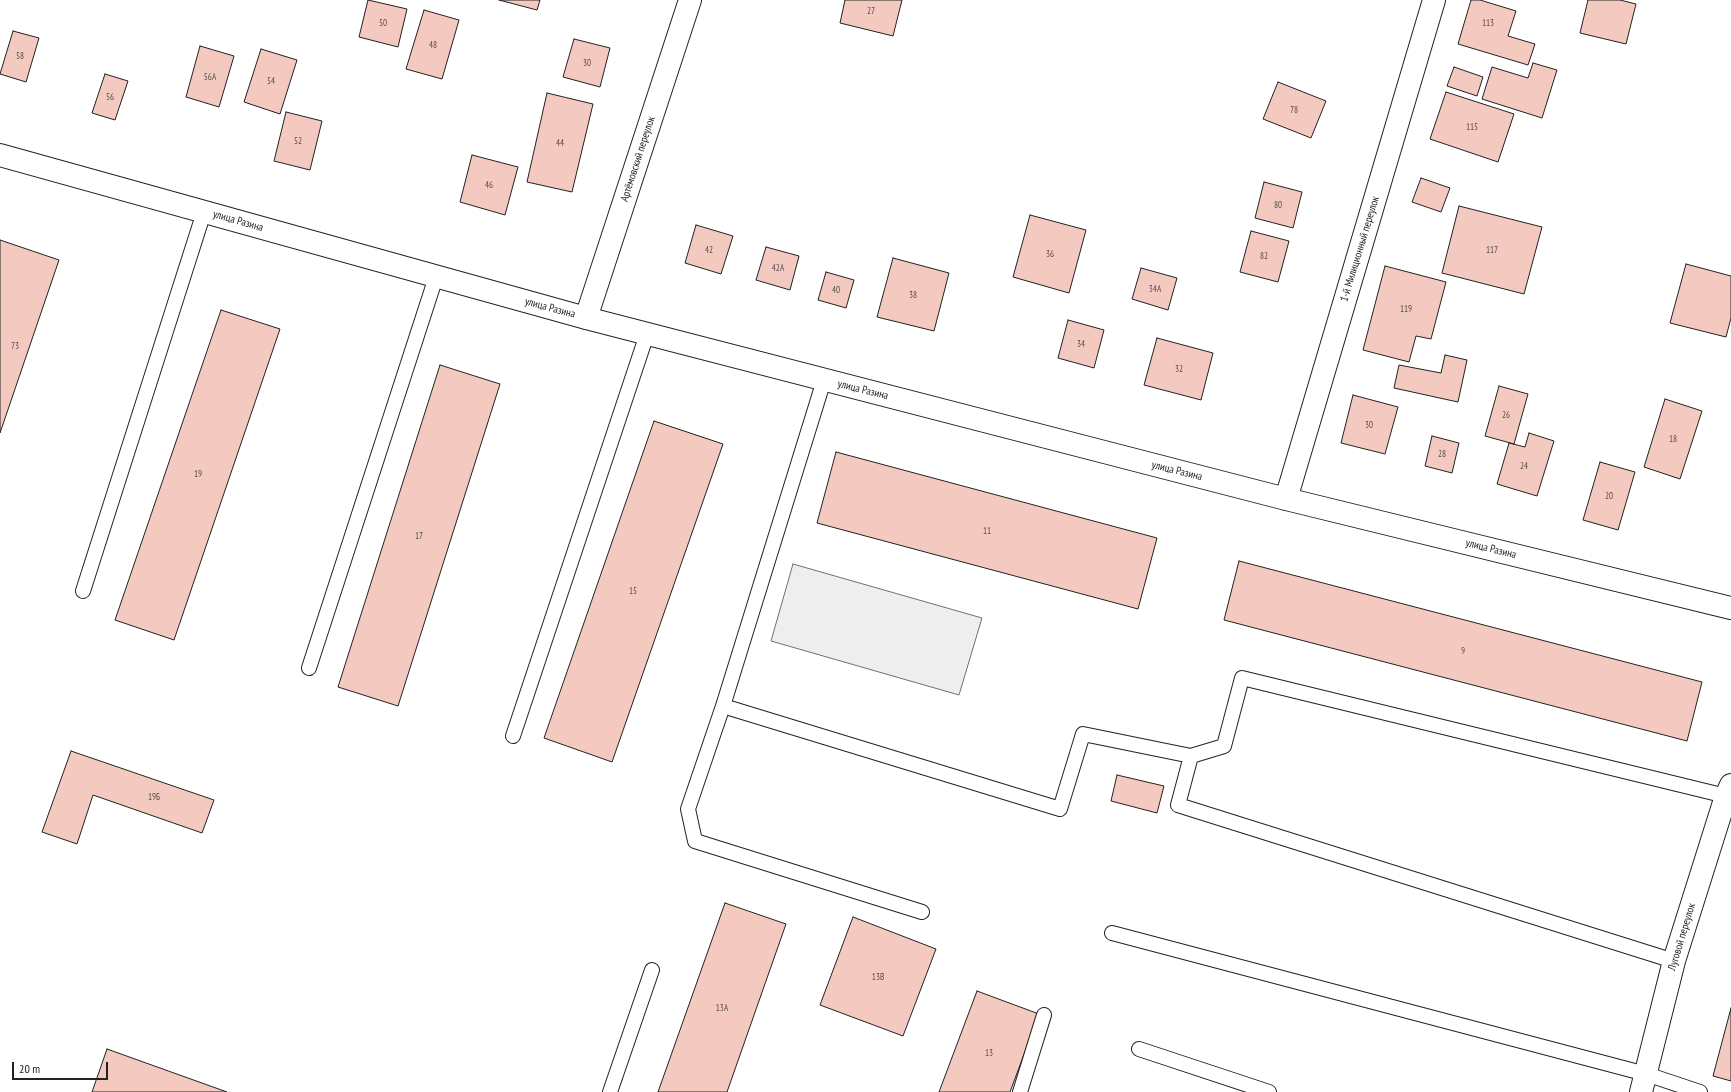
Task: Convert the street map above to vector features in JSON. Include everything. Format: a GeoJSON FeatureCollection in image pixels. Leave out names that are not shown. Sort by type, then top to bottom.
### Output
{"type":"FeatureCollection","features":[{"type":"Feature","properties":{"kind":"street","name":"Артёмовский переулок"},"geometry":{"type":"LineString","coordinates":[[586,318],[690,0]]}},
{"type":"Feature","properties":{"kind":"street","name":"1-й Милиционный переулок"},"geometry":{"type":"LineString","coordinates":[[1286,499],[1434,0]]}},
{"type":"Feature","properties":{"kind":"street","name":"улица Разина"},"geometry":{"type":"LineString","coordinates":[[0,155],[647,334],[1286,499],[1731,608]]}},
{"type":"Feature","properties":{"kind":"street","name":"Луговой переулок"},"geometry":{"type":"LineString","coordinates":[[1643,1083],[1674,961],[1728,790]]}},
{"type":"Feature","properties":{"kind":"lane"},"geometry":{"type":"LineString","coordinates":[[83,591],[204,212]]}},
{"type":"Feature","properties":{"kind":"lane"},"geometry":{"type":"LineString","coordinates":[[309,668],[436,276]]}},
{"type":"Feature","properties":{"kind":"lane"},"geometry":{"type":"LineString","coordinates":[[513,736],[647,334]]}},
{"type":"Feature","properties":{"kind":"lane"},"geometry":{"type":"LineString","coordinates":[[824,380],[723,706],[688,809],[695,841],[922,912]]}},
{"type":"Feature","properties":{"kind":"lane"},"geometry":{"type":"LineString","coordinates":[[723,706],[1060,809],[1083,734],[1191,756],[1224,746],[1242,678],[1728,790]]}},
{"type":"Feature","properties":{"kind":"lane"},"geometry":{"type":"LineString","coordinates":[[1191,756],[1178,805],[1674,961]]}},
{"type":"Feature","properties":{"kind":"lane"},"geometry":{"type":"LineString","coordinates":[[1112,933],[1643,1083],[1700,1092]]}},
{"type":"Feature","properties":{"kind":"lane"},"geometry":{"type":"LineString","coordinates":[[610,1092],[652,970]]}},
{"type":"Feature","properties":{"kind":"lane"},"geometry":{"type":"LineString","coordinates":[[1020,1092],[1044,1014]]}},
{"type":"Feature","properties":{"kind":"lane"},"geometry":{"type":"LineString","coordinates":[[1139,1049],[1269,1092]]}},
{"type":"Feature","properties":{"kind":"shaded area"},"geometry":{"type":"Polygon","coordinates":[[[793,564],[982,618],[959,695],[771,641],[793,564]]]}},
{"type":"Feature","properties":{"kind":"building"},"geometry":{"type":"Polygon","coordinates":[[[368,0],[407,9],[398,47],[359,37],[368,0]]]}},
{"type":"Feature","properties":{"kind":"building"},"geometry":{"type":"Polygon","coordinates":[[[499,0],[540,0],[537,10],[499,0]]]}},
{"type":"Feature","properties":{"kind":"building"},"geometry":{"type":"Polygon","coordinates":[[[845,0],[902,0],[893,36],[840,23],[845,0]]]}},
{"type":"Feature","properties":{"kind":"building"},"geometry":{"type":"Polygon","coordinates":[[[1471,0],[1480,0],[1516,11],[1508,36],[1535,44],[1528,65],[1458,44],[1471,0]]]}},
{"type":"Feature","properties":{"kind":"building"},"geometry":{"type":"Polygon","coordinates":[[[1588,0],[1620,0],[1636,4],[1626,44],[1580,33],[1588,0]]]}},
{"type":"Feature","properties":{"kind":"building"},"geometry":{"type":"Polygon","coordinates":[[[424,10],[459,20],[442,79],[406,69],[424,10]]]}},
{"type":"Feature","properties":{"kind":"building"},"geometry":{"type":"Polygon","coordinates":[[[13,31],[39,38],[26,82],[0,74],[13,31]]]}},
{"type":"Feature","properties":{"kind":"building"},"geometry":{"type":"Polygon","coordinates":[[[574,39],[610,48],[600,87],[563,77],[574,39]]]}},
{"type":"Feature","properties":{"kind":"building"},"geometry":{"type":"Polygon","coordinates":[[[200,46],[234,56],[219,107],[186,97],[200,46]]]}},
{"type":"Feature","properties":{"kind":"building"},"geometry":{"type":"Polygon","coordinates":[[[261,49],[297,60],[280,114],[244,102],[261,49]]]}},
{"type":"Feature","properties":{"kind":"building"},"geometry":{"type":"Polygon","coordinates":[[[1533,63],[1557,70],[1542,118],[1482,99],[1492,67],[1528,78],[1533,63]]]}},
{"type":"Feature","properties":{"kind":"building"},"geometry":{"type":"Polygon","coordinates":[[[1454,67],[1483,77],[1477,96],[1447,86],[1454,67]]]}},
{"type":"Feature","properties":{"kind":"building"},"geometry":{"type":"Polygon","coordinates":[[[105,74],[128,81],[115,120],[92,113],[105,74]]]}},
{"type":"Feature","properties":{"kind":"building"},"geometry":{"type":"Polygon","coordinates":[[[1278,82],[1326,101],[1311,138],[1263,119],[1278,82]]]}},
{"type":"Feature","properties":{"kind":"building"},"geometry":{"type":"Polygon","coordinates":[[[1446,92],[1514,114],[1498,162],[1430,139],[1446,92]]]}},
{"type":"Feature","properties":{"kind":"building"},"geometry":{"type":"Polygon","coordinates":[[[547,93],[593,104],[572,192],[527,182],[547,93]]]}},
{"type":"Feature","properties":{"kind":"building"},"geometry":{"type":"Polygon","coordinates":[[[286,112],[322,121],[310,170],[274,161],[286,112]]]}},
{"type":"Feature","properties":{"kind":"building"},"geometry":{"type":"Polygon","coordinates":[[[472,155],[518,167],[505,215],[460,202],[472,155]]]}},
{"type":"Feature","properties":{"kind":"building"},"geometry":{"type":"Polygon","coordinates":[[[1421,178],[1450,188],[1441,212],[1412,202],[1421,178]]]}},
{"type":"Feature","properties":{"kind":"building"},"geometry":{"type":"Polygon","coordinates":[[[1264,182],[1302,192],[1293,228],[1255,218],[1264,182]]]}},
{"type":"Feature","properties":{"kind":"building"},"geometry":{"type":"Polygon","coordinates":[[[1459,206],[1542,227],[1524,294],[1442,273],[1459,206]]]}},
{"type":"Feature","properties":{"kind":"building"},"geometry":{"type":"Polygon","coordinates":[[[1030,215],[1086,230],[1069,293],[1013,277],[1030,215]]]}},
{"type":"Feature","properties":{"kind":"building"},"geometry":{"type":"Polygon","coordinates":[[[696,225],[733,236],[721,274],[685,263],[696,225]]]}},
{"type":"Feature","properties":{"kind":"building"},"geometry":{"type":"Polygon","coordinates":[[[1251,231],[1289,241],[1278,282],[1240,272],[1251,231]]]}},
{"type":"Feature","properties":{"kind":"building"},"geometry":{"type":"Polygon","coordinates":[[[0,240],[59,260],[0,433],[0,240]]]}},
{"type":"Feature","properties":{"kind":"building"},"geometry":{"type":"Polygon","coordinates":[[[766,247],[799,256],[790,290],[756,280],[766,247]]]}},
{"type":"Feature","properties":{"kind":"building"},"geometry":{"type":"Polygon","coordinates":[[[893,258],[949,273],[934,331],[877,317],[893,258]]]}},
{"type":"Feature","properties":{"kind":"building"},"geometry":{"type":"Polygon","coordinates":[[[1686,264],[1731,276],[1731,318],[1726,337],[1670,323],[1686,264]]]}},
{"type":"Feature","properties":{"kind":"building"},"geometry":{"type":"Polygon","coordinates":[[[1385,266],[1446,282],[1431,339],[1416,336],[1409,362],[1363,350],[1385,266]]]}},
{"type":"Feature","properties":{"kind":"building"},"geometry":{"type":"Polygon","coordinates":[[[1141,268],[1177,278],[1168,310],[1132,299],[1141,268]]]}},
{"type":"Feature","properties":{"kind":"building"},"geometry":{"type":"Polygon","coordinates":[[[826,272],[854,280],[846,308],[818,300],[826,272]]]}},
{"type":"Feature","properties":{"kind":"building"},"geometry":{"type":"Polygon","coordinates":[[[221,310],[280,329],[174,640],[115,620],[221,310]]]}},
{"type":"Feature","properties":{"kind":"building"},"geometry":{"type":"Polygon","coordinates":[[[1068,320],[1104,330],[1094,368],[1058,358],[1068,320]]]}},
{"type":"Feature","properties":{"kind":"building"},"geometry":{"type":"Polygon","coordinates":[[[1157,338],[1213,353],[1201,400],[1144,385],[1157,338]]]}},
{"type":"Feature","properties":{"kind":"building"},"geometry":{"type":"Polygon","coordinates":[[[1445,355],[1467,360],[1458,402],[1394,388],[1399,365],[1441,373],[1445,355]]]}},
{"type":"Feature","properties":{"kind":"building"},"geometry":{"type":"Polygon","coordinates":[[[440,365],[500,384],[398,706],[338,687],[440,365]]]}},
{"type":"Feature","properties":{"kind":"building"},"geometry":{"type":"Polygon","coordinates":[[[1499,386],[1528,394],[1514,444],[1485,436],[1499,386]]]}},
{"type":"Feature","properties":{"kind":"building"},"geometry":{"type":"Polygon","coordinates":[[[1353,395],[1398,407],[1385,454],[1341,443],[1353,395]]]}},
{"type":"Feature","properties":{"kind":"building"},"geometry":{"type":"Polygon","coordinates":[[[1665,399],[1702,411],[1680,479],[1644,467],[1665,399]]]}},
{"type":"Feature","properties":{"kind":"building"},"geometry":{"type":"Polygon","coordinates":[[[654,421],[723,444],[612,762],[544,738],[654,421]]]}},
{"type":"Feature","properties":{"kind":"building"},"geometry":{"type":"Polygon","coordinates":[[[1529,433],[1554,441],[1537,496],[1497,484],[1509,443],[1525,447],[1529,433]]]}},
{"type":"Feature","properties":{"kind":"building"},"geometry":{"type":"Polygon","coordinates":[[[1432,436],[1459,443],[1452,473],[1425,466],[1432,436]]]}},
{"type":"Feature","properties":{"kind":"building"},"geometry":{"type":"Polygon","coordinates":[[[836,452],[1157,538],[1138,609],[817,523],[836,452]]]}},
{"type":"Feature","properties":{"kind":"building"},"geometry":{"type":"Polygon","coordinates":[[[1600,462],[1635,472],[1618,530],[1583,520],[1600,462]]]}},
{"type":"Feature","properties":{"kind":"building"},"geometry":{"type":"Polygon","coordinates":[[[1239,561],[1702,682],[1687,741],[1224,620],[1239,561]]]}},
{"type":"Feature","properties":{"kind":"building"},"geometry":{"type":"Polygon","coordinates":[[[71,751],[214,800],[202,833],[93,795],[77,844],[42,832],[71,751]]]}},
{"type":"Feature","properties":{"kind":"building"},"geometry":{"type":"Polygon","coordinates":[[[1117,775],[1164,786],[1157,813],[1111,801],[1117,775]]]}},
{"type":"Feature","properties":{"kind":"building"},"geometry":{"type":"Polygon","coordinates":[[[725,903],[786,924],[727,1092],[658,1092],[725,903]]]}},
{"type":"Feature","properties":{"kind":"building"},"geometry":{"type":"Polygon","coordinates":[[[853,917],[936,949],[903,1036],[820,1005],[853,917]]]}},
{"type":"Feature","properties":{"kind":"building"},"geometry":{"type":"Polygon","coordinates":[[[977,991],[1039,1014],[1010,1092],[939,1092],[977,991]]]}},
{"type":"Feature","properties":{"kind":"building"},"geometry":{"type":"Polygon","coordinates":[[[1731,1008],[1731,1081],[1713,1076],[1731,1008]]]}},
{"type":"Feature","properties":{"kind":"building"},"geometry":{"type":"Polygon","coordinates":[[[107,1049],[227,1092],[92,1092],[107,1049]]]}}]}
